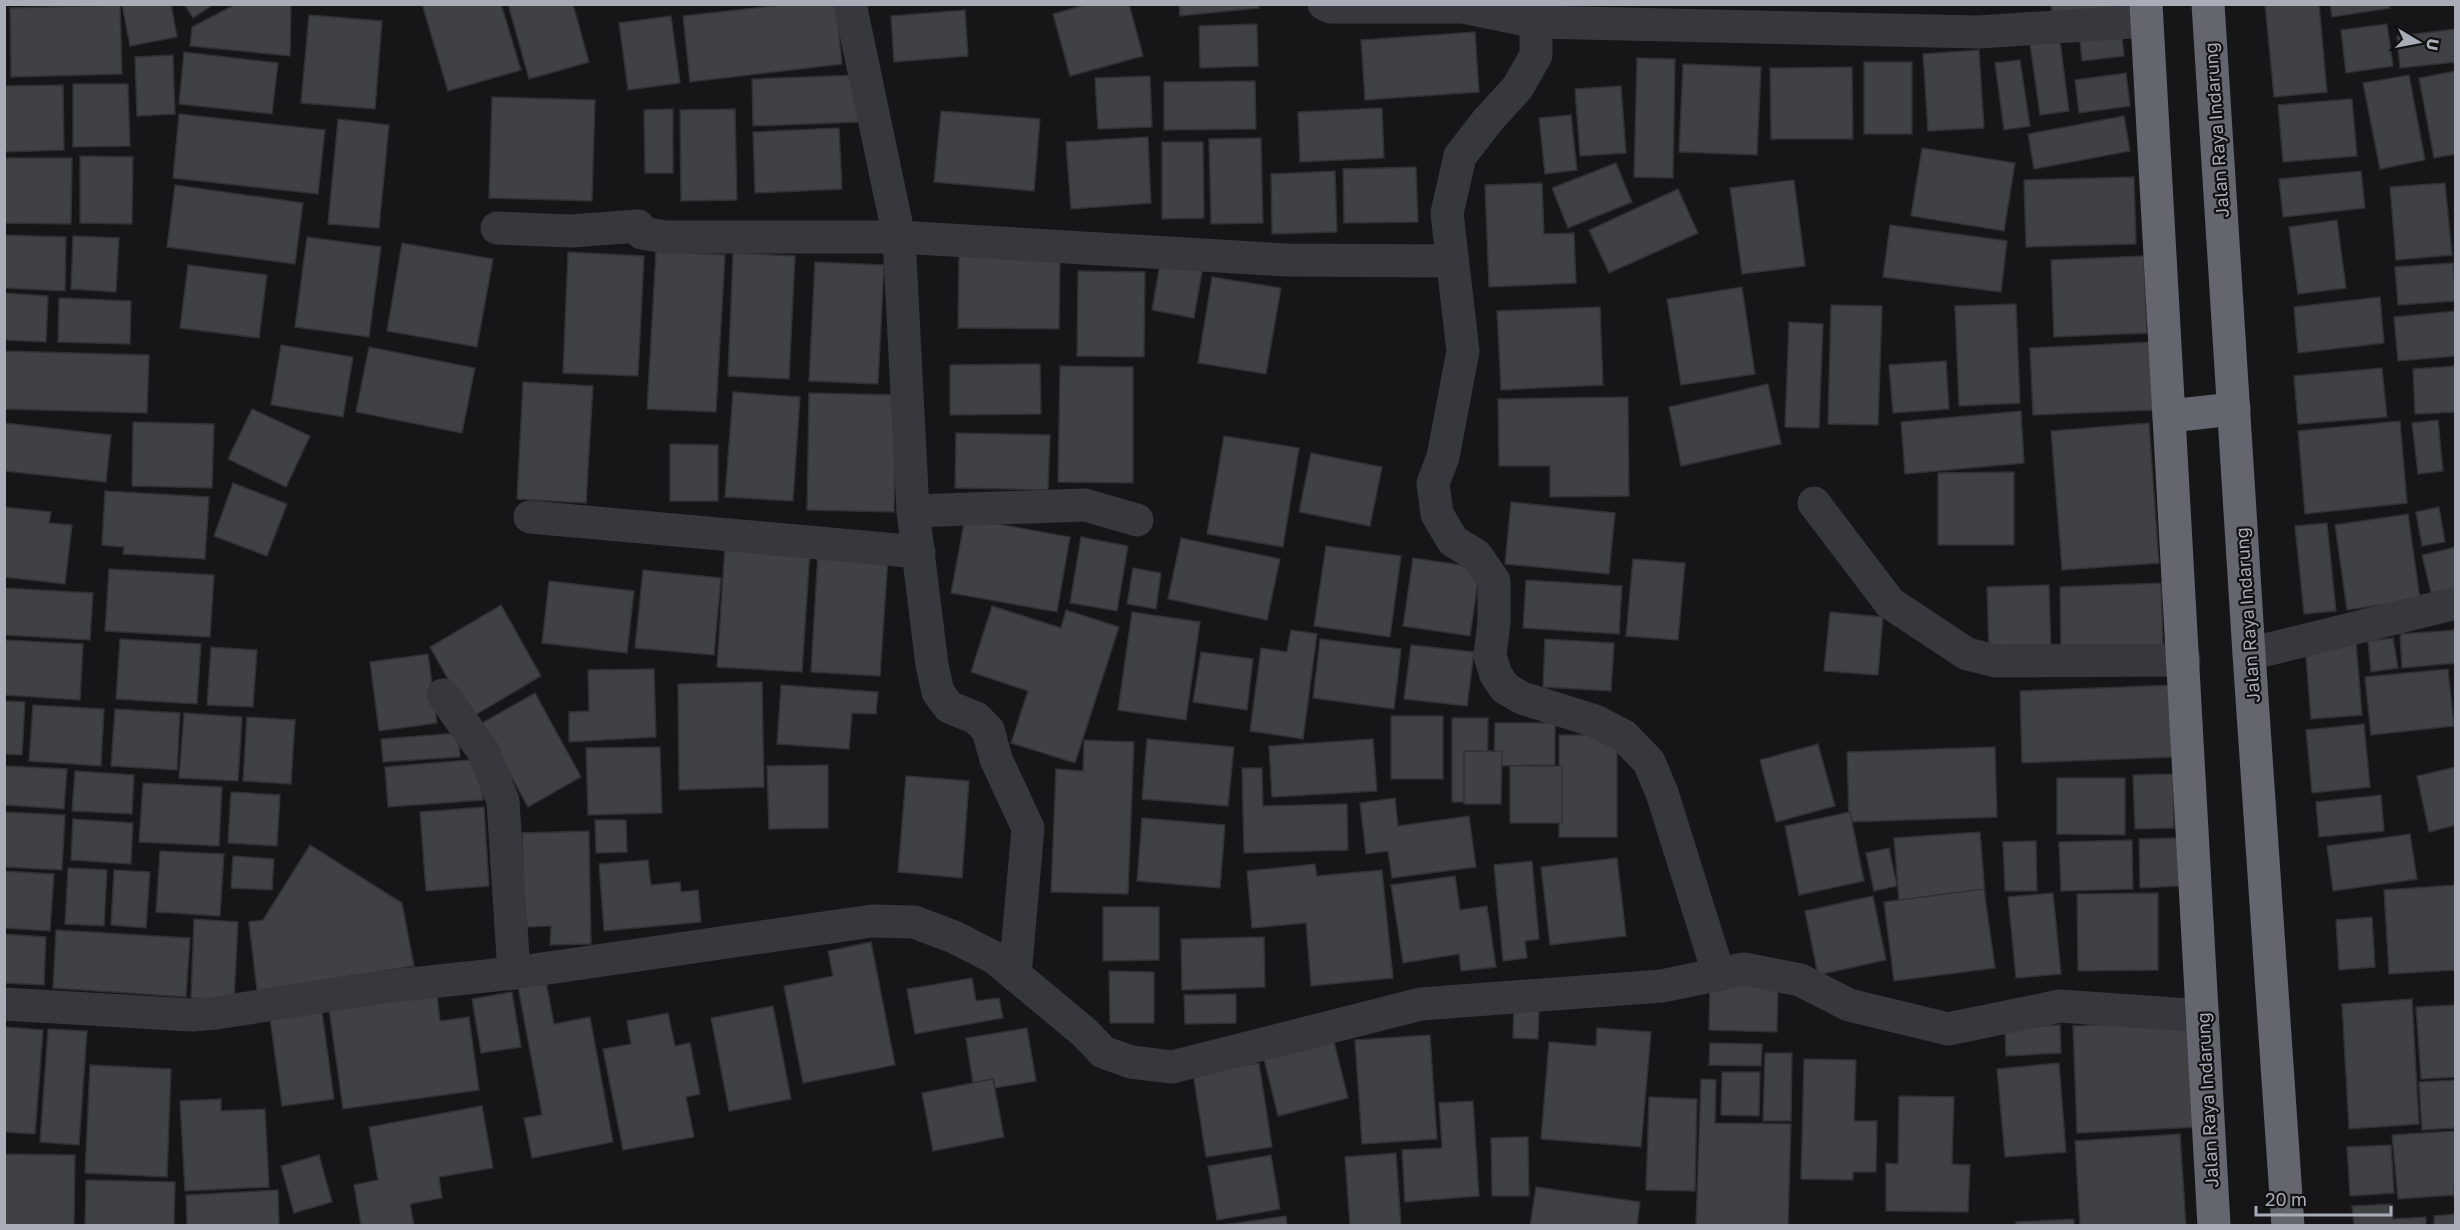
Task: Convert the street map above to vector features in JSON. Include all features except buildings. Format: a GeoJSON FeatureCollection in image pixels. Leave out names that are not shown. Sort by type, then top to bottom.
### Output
{"type":"FeatureCollection","features":[{"type":"Feature","properties":{"kind":"highway","name":"Jalan Raya Indarung"},"geometry":{"type":"LineString","coordinates":[[2208,4],[2288,1226]]}},
{"type":"Feature","properties":{"kind":"highway","name":"Jalan Raya Indarung"},"geometry":{"type":"LineString","coordinates":[[2147,13],[2214,1226]]}},
{"type":"Feature","properties":{"kind":"highway"},"geometry":{"type":"LineString","coordinates":[[2169,416],[2234,409]]}},
{"type":"Feature","properties":{"kind":"street"},"geometry":{"type":"LineString","coordinates":[[850,4],[899,237],[913,511],[932,665],[938,692],[949,707],[976,718],[988,730],[996,759],[1028,828],[1016,975]]}},
{"type":"Feature","properties":{"kind":"street"},"geometry":{"type":"LineString","coordinates":[[1324,4],[1331,7],[1463,7],[1536,22],[1978,32],[2147,13]]}},
{"type":"Feature","properties":{"kind":"street"},"geometry":{"type":"LineString","coordinates":[[1536,22],[1536,55],[1518,87],[1460,156],[1447,213],[1463,351],[1443,457],[1433,483],[1437,514],[1453,541],[1476,555],[1494,581],[1494,621],[1490,656],[1496,675],[1505,688],[1522,698],[1595,721],[1624,736],[1649,762],[1662,793],[1719,975]]}},
{"type":"Feature","properties":{"kind":"street"},"geometry":{"type":"LineString","coordinates":[[497,228],[571,231],[638,226],[642,233],[665,237],[899,237],[1287,260],[1451,261]]}},
{"type":"Feature","properties":{"kind":"street"},"geometry":{"type":"LineString","coordinates":[[1815,503],[1890,603],[1967,654],[1996,661],[2184,660]]}},
{"type":"Feature","properties":{"kind":"street"},"geometry":{"type":"LineString","coordinates":[[913,511],[1085,505],[1137,520]]}},
{"type":"Feature","properties":{"kind":"street"},"geometry":{"type":"LineString","coordinates":[[530,517],[919,552]]}},
{"type":"Feature","properties":{"kind":"street"},"geometry":{"type":"LineString","coordinates":[[2249,654],[2456,603]]}},
{"type":"Feature","properties":{"kind":"street"},"geometry":{"type":"LineString","coordinates":[[443,696],[483,751],[503,801],[514,974]]}},
{"type":"Feature","properties":{"kind":"street"},"geometry":{"type":"LineString","coordinates":[[4,1004],[191,1015],[383,987],[514,974],[872,921],[914,922],[954,937],[995,958],[1085,1033],[1103,1052],[1131,1062],[1172,1067],[1421,1004],[1662,986],[1744,969],[1800,980],[1849,1005],[1948,1029],[2060,1006],[2203,1016]]}}]}
